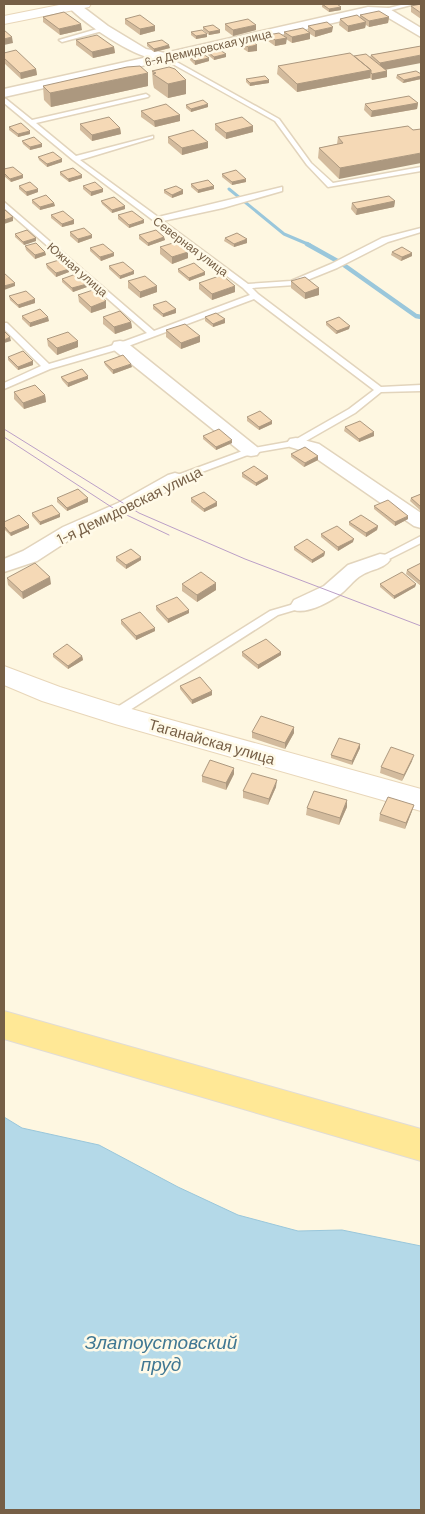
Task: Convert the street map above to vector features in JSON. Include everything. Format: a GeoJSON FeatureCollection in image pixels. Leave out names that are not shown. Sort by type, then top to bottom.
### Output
{"type":"FeatureCollection","features":[{"type":"Feature","properties":{"kind":"main road"},"geometry":{"type":"LineString","coordinates":[[4,20],[76,5]]}},
{"type":"Feature","properties":{"kind":"main road","name":"Таганайская улица"},"geometry":{"type":"LineString","coordinates":[[4,675],[51,694],[116,714],[421,800]]}},
{"type":"Feature","properties":{"kind":"main road"},"geometry":{"type":"LineString","coordinates":[[4,1025],[421,1145]]}},
{"type":"Feature","properties":{"kind":"street"},"geometry":{"type":"LineString","coordinates":[[76,5],[104,29],[142,52],[164,57]]}},
{"type":"Feature","properties":{"kind":"street"},"geometry":{"type":"LineString","coordinates":[[384,10],[421,33]]}},
{"type":"Feature","properties":{"kind":"street","name":"6-я Демидовская улица"},"geometry":{"type":"LineString","coordinates":[[4,93],[368,11],[384,10]]}},
{"type":"Feature","properties":{"kind":"street"},"geometry":{"type":"LineString","coordinates":[[120,346],[252,451]]}},
{"type":"Feature","properties":{"kind":"street"},"geometry":{"type":"LineString","coordinates":[[296,443],[312,448],[421,522]]}},
{"type":"Feature","properties":{"kind":"street","name":"1-я Демидовская улица"},"geometry":{"type":"LineString","coordinates":[[4,566],[30,556],[70,531],[125,507],[175,479]]}},
{"type":"Feature","properties":{"kind":"street"},"geometry":{"type":"LineString","coordinates":[[301,605],[331,591],[355,570],[380,560]]}},
{"type":"Feature","properties":{"kind":"lane","name":"6-я Демидовская улица"},"geometry":{"type":"LineString","coordinates":[[384,10],[412,4]]}},
{"type":"Feature","properties":{"kind":"lane"},"geometry":{"type":"LineString","coordinates":[[62,40],[104,29]]}},
{"type":"Feature","properties":{"kind":"lane"},"geometry":{"type":"LineString","coordinates":[[164,57],[277,120],[309,164],[331,186],[421,169]]}},
{"type":"Feature","properties":{"kind":"lane"},"geometry":{"type":"LineString","coordinates":[[32,122],[146,96]]}},
{"type":"Feature","properties":{"kind":"lane","name":"Северная улица"},"geometry":{"type":"LineString","coordinates":[[4,100],[75,158],[246,286],[254,296],[379,390]]}},
{"type":"Feature","properties":{"kind":"lane"},"geometry":{"type":"LineString","coordinates":[[75,158],[151,137]]}},
{"type":"Feature","properties":{"kind":"lane"},"geometry":{"type":"LineString","coordinates":[[156,220],[220,206],[279,189]]}},
{"type":"Feature","properties":{"kind":"lane","name":"Южная улица"},"geometry":{"type":"LineString","coordinates":[[4,204],[153,334]]}},
{"type":"Feature","properties":{"kind":"lane"},"geometry":{"type":"LineString","coordinates":[[246,286],[292,283],[334,266],[385,240],[421,230]]}},
{"type":"Feature","properties":{"kind":"lane"},"geometry":{"type":"LineString","coordinates":[[4,386],[47,367],[120,346],[254,296]]}},
{"type":"Feature","properties":{"kind":"lane"},"geometry":{"type":"LineString","coordinates":[[4,325],[47,367]]}},
{"type":"Feature","properties":{"kind":"lane"},"geometry":{"type":"LineString","coordinates":[[379,390],[421,388]]}},
{"type":"Feature","properties":{"kind":"lane","name":"1-я Демидовская улица"},"geometry":{"type":"LineString","coordinates":[[175,479],[252,451],[296,443],[345,415],[379,390]]}},
{"type":"Feature","properties":{"kind":"lane"},"geometry":{"type":"LineString","coordinates":[[380,560],[421,539]]}},
{"type":"Feature","properties":{"kind":"lane"},"geometry":{"type":"LineString","coordinates":[[116,714],[274,613],[301,605]]}},
{"type":"Feature","properties":{"kind":"water","name":"Златоустовский пруд"},"geometry":{"type":"Polygon","coordinates":[[[4,1117],[22,1128],[99,1145],[178,1187],[238,1215],[298,1231],[342,1230],[421,1246],[421,1510],[4,1510],[4,1117]]]}},
{"type":"Feature","properties":{"kind":"building"},"geometry":{"type":"Polygon","coordinates":[[[322,4],[337,4],[341,7],[329,9],[322,4]]]}},
{"type":"Feature","properties":{"kind":"building"},"geometry":{"type":"Polygon","coordinates":[[[421,4],[421,13],[411,6],[421,4]]]}},
{"type":"Feature","properties":{"kind":"building"},"geometry":{"type":"Polygon","coordinates":[[[379,11],[389,17],[369,21],[360,15],[379,11]]]}},
{"type":"Feature","properties":{"kind":"building"},"geometry":{"type":"Polygon","coordinates":[[[64,12],[81,24],[59,29],[43,17],[64,12]]]}},
{"type":"Feature","properties":{"kind":"building"},"geometry":{"type":"Polygon","coordinates":[[[140,15],[155,26],[140,29],[125,19],[140,15]]]}},
{"type":"Feature","properties":{"kind":"building"},"geometry":{"type":"Polygon","coordinates":[[[357,15],[366,22],[348,26],[340,19],[357,15]]]}},
{"type":"Feature","properties":{"kind":"building"},"geometry":{"type":"Polygon","coordinates":[[[248,19],[256,25],[233,30],[225,24],[248,19]]]}},
{"type":"Feature","properties":{"kind":"building"},"geometry":{"type":"Polygon","coordinates":[[[327,22],[333,27],[315,31],[308,26],[327,22]]]}},
{"type":"Feature","properties":{"kind":"building"},"geometry":{"type":"Polygon","coordinates":[[[213,25],[220,30],[209,32],[203,27],[213,25]]]}},
{"type":"Feature","properties":{"kind":"building"},"geometry":{"type":"Polygon","coordinates":[[[303,28],[310,33],[292,37],[284,32],[303,28]]]}},
{"type":"Feature","properties":{"kind":"building"},"geometry":{"type":"Polygon","coordinates":[[[4,30],[12,37],[4,39],[4,30]]]}},
{"type":"Feature","properties":{"kind":"building"},"geometry":{"type":"Polygon","coordinates":[[[202,30],[207,34],[196,36],[191,32],[202,30]]]}},
{"type":"Feature","properties":{"kind":"building"},"geometry":{"type":"Polygon","coordinates":[[[279,33],[287,38],[275,40],[268,35],[279,33]]]}},
{"type":"Feature","properties":{"kind":"building"},"geometry":{"type":"Polygon","coordinates":[[[97,35],[114,47],[92,52],[76,40],[97,35]]]}},
{"type":"Feature","properties":{"kind":"building"},"geometry":{"type":"Polygon","coordinates":[[[162,40],[169,45],[154,49],[147,43],[162,40]]]}},
{"type":"Feature","properties":{"kind":"building"},"geometry":{"type":"Polygon","coordinates":[[[250,40],[257,45],[248,47],[242,42],[250,40]]]}},
{"type":"Feature","properties":{"kind":"building"},"geometry":{"type":"Polygon","coordinates":[[[421,46],[421,55],[380,63],[371,55],[421,46]]]}},
{"type":"Feature","properties":{"kind":"building"},"geometry":{"type":"Polygon","coordinates":[[[16,50],[36,69],[20,73],[4,58],[4,53],[16,50]]]}},
{"type":"Feature","properties":{"kind":"building"},"geometry":{"type":"Polygon","coordinates":[[[220,50],[226,54],[214,57],[208,52],[220,50]]]}},
{"type":"Feature","properties":{"kind":"building"},"geometry":{"type":"Polygon","coordinates":[[[350,53],[371,70],[297,84],[278,66],[350,53]]]}},
{"type":"Feature","properties":{"kind":"building"},"geometry":{"type":"Polygon","coordinates":[[[203,54],[209,58],[195,61],[190,57],[203,54]]]}},
{"type":"Feature","properties":{"kind":"building"},"geometry":{"type":"Polygon","coordinates":[[[366,54],[387,71],[372,74],[371,70],[354,56],[366,54]]]}},
{"type":"Feature","properties":{"kind":"building"},"geometry":{"type":"Polygon","coordinates":[[[140,66],[148,73],[50,93],[43,86],[127,67],[140,66]]]}},
{"type":"Feature","properties":{"kind":"building"},"geometry":{"type":"Polygon","coordinates":[[[169,67],[175,69],[186,80],[168,84],[153,74],[156,73],[152,71],[169,67]]]}},
{"type":"Feature","properties":{"kind":"building"},"geometry":{"type":"Polygon","coordinates":[[[416,71],[421,76],[404,80],[397,75],[416,71]]]}},
{"type":"Feature","properties":{"kind":"building"},"geometry":{"type":"Polygon","coordinates":[[[265,76],[269,80],[250,83],[246,79],[265,76]]]}},
{"type":"Feature","properties":{"kind":"building"},"geometry":{"type":"Polygon","coordinates":[[[409,96],[418,103],[372,111],[365,104],[409,96]]]}},
{"type":"Feature","properties":{"kind":"building"},"geometry":{"type":"Polygon","coordinates":[[[203,100],[208,104],[191,109],[186,105],[203,100]]]}},
{"type":"Feature","properties":{"kind":"building"},"geometry":{"type":"Polygon","coordinates":[[[166,104],[180,115],[154,121],[141,111],[166,104]]]}},
{"type":"Feature","properties":{"kind":"building"},"geometry":{"type":"Polygon","coordinates":[[[109,117],[120,128],[92,135],[80,124],[109,117]]]}},
{"type":"Feature","properties":{"kind":"building"},"geometry":{"type":"Polygon","coordinates":[[[242,117],[253,126],[226,133],[215,124],[242,117]]]}},
{"type":"Feature","properties":{"kind":"building"},"geometry":{"type":"Polygon","coordinates":[[[21,123],[30,131],[18,134],[9,127],[21,123]]]}},
{"type":"Feature","properties":{"kind":"building"},"geometry":{"type":"Polygon","coordinates":[[[408,126],[413,130],[421,129],[421,153],[340,168],[319,148],[343,143],[338,137],[408,126]]]}},
{"type":"Feature","properties":{"kind":"building"},"geometry":{"type":"Polygon","coordinates":[[[193,130],[208,142],[182,148],[168,137],[193,130]]]}},
{"type":"Feature","properties":{"kind":"building"},"geometry":{"type":"Polygon","coordinates":[[[34,137],[42,144],[30,147],[22,141],[34,137]]]}},
{"type":"Feature","properties":{"kind":"building"},"geometry":{"type":"Polygon","coordinates":[[[53,152],[62,159],[47,164],[38,157],[53,152]]]}},
{"type":"Feature","properties":{"kind":"building"},"geometry":{"type":"Polygon","coordinates":[[[13,167],[23,175],[10,179],[4,173],[4,169],[13,167]]]}},
{"type":"Feature","properties":{"kind":"building"},"geometry":{"type":"Polygon","coordinates":[[[73,168],[82,175],[68,179],[60,172],[73,168]]]}},
{"type":"Feature","properties":{"kind":"building"},"geometry":{"type":"Polygon","coordinates":[[[236,170],[246,179],[232,182],[222,174],[236,170]]]}},
{"type":"Feature","properties":{"kind":"building"},"geometry":{"type":"Polygon","coordinates":[[[208,180],[214,186],[198,190],[191,184],[208,180]]]}},
{"type":"Feature","properties":{"kind":"building"},"geometry":{"type":"Polygon","coordinates":[[[30,182],[38,189],[26,192],[19,186],[30,182]]]}},
{"type":"Feature","properties":{"kind":"building"},"geometry":{"type":"Polygon","coordinates":[[[95,182],[103,189],[91,192],[83,186],[95,182]]]}},
{"type":"Feature","properties":{"kind":"building"},"geometry":{"type":"Polygon","coordinates":[[[176,186],[183,190],[172,195],[164,190],[176,186]]]}},
{"type":"Feature","properties":{"kind":"building"},"geometry":{"type":"Polygon","coordinates":[[[46,195],[54,203],[40,207],[32,200],[46,195]]]}},
{"type":"Feature","properties":{"kind":"building"},"geometry":{"type":"Polygon","coordinates":[[[389,196],[395,201],[357,209],[352,203],[389,196]]]}},
{"type":"Feature","properties":{"kind":"building"},"geometry":{"type":"Polygon","coordinates":[[[114,197],[125,206],[112,210],[101,201],[114,197]]]}},
{"type":"Feature","properties":{"kind":"building"},"geometry":{"type":"Polygon","coordinates":[[[5,210],[13,217],[4,220],[5,210]]]}},
{"type":"Feature","properties":{"kind":"building"},"geometry":{"type":"Polygon","coordinates":[[[63,211],[74,220],[62,224],[51,215],[63,211]]]}},
{"type":"Feature","properties":{"kind":"building"},"geometry":{"type":"Polygon","coordinates":[[[132,211],[144,220],[129,225],[118,215],[132,211]]]}},
{"type":"Feature","properties":{"kind":"building"},"geometry":{"type":"Polygon","coordinates":[[[84,228],[92,235],[78,239],[70,232],[84,228]]]}},
{"type":"Feature","properties":{"kind":"building"},"geometry":{"type":"Polygon","coordinates":[[[27,230],[36,238],[23,242],[15,234],[27,230]]]}},
{"type":"Feature","properties":{"kind":"building"},"geometry":{"type":"Polygon","coordinates":[[[156,230],[164,237],[148,243],[139,235],[156,230]]]}},
{"type":"Feature","properties":{"kind":"building"},"geometry":{"type":"Polygon","coordinates":[[[237,233],[247,239],[234,244],[225,238],[237,233]]]}},
{"type":"Feature","properties":{"kind":"building"},"geometry":{"type":"Polygon","coordinates":[[[176,242],[188,252],[172,257],[160,247],[176,242]]]}},
{"type":"Feature","properties":{"kind":"building"},"geometry":{"type":"Polygon","coordinates":[[[36,243],[45,252],[35,255],[25,246],[36,243]]]}},
{"type":"Feature","properties":{"kind":"building"},"geometry":{"type":"Polygon","coordinates":[[[103,244],[114,253],[100,257],[90,248],[103,244]]]}},
{"type":"Feature","properties":{"kind":"building"},"geometry":{"type":"Polygon","coordinates":[[[402,247],[412,253],[402,257],[392,252],[402,247]]]}},
{"type":"Feature","properties":{"kind":"building"},"geometry":{"type":"Polygon","coordinates":[[[59,260],[69,269],[56,273],[46,264],[59,260]]]}},
{"type":"Feature","properties":{"kind":"building"},"geometry":{"type":"Polygon","coordinates":[[[123,262],[134,271],[120,276],[109,266],[123,262]]]}},
{"type":"Feature","properties":{"kind":"building"},"geometry":{"type":"Polygon","coordinates":[[[194,263],[205,272],[189,278],[178,269],[194,263]]]}},
{"type":"Feature","properties":{"kind":"building"},"geometry":{"type":"Polygon","coordinates":[[[4,273],[15,283],[4,286],[4,273]]]}},
{"type":"Feature","properties":{"kind":"building"},"geometry":{"type":"Polygon","coordinates":[[[76,274],[87,284],[72,288],[62,279],[76,274]]]}},
{"type":"Feature","properties":{"kind":"building"},"geometry":{"type":"Polygon","coordinates":[[[222,275],[235,286],[212,294],[199,283],[222,275]]]}},
{"type":"Feature","properties":{"kind":"building"},"geometry":{"type":"Polygon","coordinates":[[[145,276],[157,286],[140,292],[128,281],[145,276]]]}},
{"type":"Feature","properties":{"kind":"building"},"geometry":{"type":"Polygon","coordinates":[[[305,277],[319,288],[305,293],[291,281],[305,277]]]}},
{"type":"Feature","properties":{"kind":"building"},"geometry":{"type":"Polygon","coordinates":[[[93,290],[106,301],[91,307],[78,295],[93,290]]]}},
{"type":"Feature","properties":{"kind":"building"},"geometry":{"type":"Polygon","coordinates":[[[26,291],[35,299],[18,305],[9,296],[26,291]]]}},
{"type":"Feature","properties":{"kind":"building"},"geometry":{"type":"Polygon","coordinates":[[[166,301],[176,309],[163,314],[153,305],[166,301]]]}},
{"type":"Feature","properties":{"kind":"building"},"geometry":{"type":"Polygon","coordinates":[[[40,309],[48,317],[30,323],[22,316],[40,309]]]}},
{"type":"Feature","properties":{"kind":"building"},"geometry":{"type":"Polygon","coordinates":[[[120,311],[131,322],[114,327],[103,317],[120,311]]]}},
{"type":"Feature","properties":{"kind":"building"},"geometry":{"type":"Polygon","coordinates":[[[216,313],[225,319],[213,324],[205,317],[216,313]]]}},
{"type":"Feature","properties":{"kind":"building"},"geometry":{"type":"Polygon","coordinates":[[[339,317],[350,326],[337,331],[326,322],[339,317]]]}},
{"type":"Feature","properties":{"kind":"building"},"geometry":{"type":"Polygon","coordinates":[[[185,324],[200,336],[181,343],[166,330],[185,324]]]}},
{"type":"Feature","properties":{"kind":"building"},"geometry":{"type":"Polygon","coordinates":[[[4,331],[10,337],[4,340],[4,331]]]}},
{"type":"Feature","properties":{"kind":"building"},"geometry":{"type":"Polygon","coordinates":[[[68,332],[78,341],[57,348],[47,339],[68,332]]]}},
{"type":"Feature","properties":{"kind":"building"},"geometry":{"type":"Polygon","coordinates":[[[23,351],[33,361],[18,367],[8,357],[23,351]]]}},
{"type":"Feature","properties":{"kind":"building"},"geometry":{"type":"Polygon","coordinates":[[[123,355],[131,364],[113,370],[104,362],[123,355]]]}},
{"type":"Feature","properties":{"kind":"building"},"geometry":{"type":"Polygon","coordinates":[[[82,369],[88,376],[68,383],[61,377],[82,369]]]}},
{"type":"Feature","properties":{"kind":"building"},"geometry":{"type":"Polygon","coordinates":[[[35,385],[45,395],[23,403],[14,392],[35,385]]]}},
{"type":"Feature","properties":{"kind":"building"},"geometry":{"type":"Polygon","coordinates":[[[260,411],[272,421],[259,427],[247,417],[260,411]]]}},
{"type":"Feature","properties":{"kind":"building"},"geometry":{"type":"Polygon","coordinates":[[[360,421],[374,432],[359,439],[345,427],[360,421]]]}},
{"type":"Feature","properties":{"kind":"building"},"geometry":{"type":"Polygon","coordinates":[[[219,429],[232,440],[216,447],[203,436],[219,429]]]}},
{"type":"Feature","properties":{"kind":"building"},"geometry":{"type":"Polygon","coordinates":[[[305,447],[318,456],[305,463],[291,454],[305,447]]]}},
{"type":"Feature","properties":{"kind":"building"},"geometry":{"type":"Polygon","coordinates":[[[254,466],[268,476],[256,483],[242,473],[254,466]]]}},
{"type":"Feature","properties":{"kind":"building"},"geometry":{"type":"Polygon","coordinates":[[[78,489],[88,498],[67,508],[57,498],[78,489]]]}},
{"type":"Feature","properties":{"kind":"building"},"geometry":{"type":"Polygon","coordinates":[[[204,492],[217,502],[204,509],[191,498],[204,492]]]}},
{"type":"Feature","properties":{"kind":"building"},"geometry":{"type":"Polygon","coordinates":[[[421,494],[421,507],[411,498],[421,494]]]}},
{"type":"Feature","properties":{"kind":"building"},"geometry":{"type":"Polygon","coordinates":[[[388,500],[408,516],[395,522],[374,506],[388,500]]]}},
{"type":"Feature","properties":{"kind":"building"},"geometry":{"type":"Polygon","coordinates":[[[52,505],[60,514],[40,522],[32,513],[52,505]]]}},
{"type":"Feature","properties":{"kind":"building"},"geometry":{"type":"Polygon","coordinates":[[[19,515],[29,525],[10,533],[4,526],[4,522],[19,515]]]}},
{"type":"Feature","properties":{"kind":"building"},"geometry":{"type":"Polygon","coordinates":[[[361,515],[378,526],[366,533],[349,522],[361,515]]]}},
{"type":"Feature","properties":{"kind":"building"},"geometry":{"type":"Polygon","coordinates":[[[337,526],[354,539],[338,547],[321,534],[337,526]]]}},
{"type":"Feature","properties":{"kind":"building"},"geometry":{"type":"Polygon","coordinates":[[[307,539],[325,552],[312,560],[294,547],[307,539]]]}},
{"type":"Feature","properties":{"kind":"building"},"geometry":{"type":"Polygon","coordinates":[[[131,549],[141,557],[126,565],[116,557],[131,549]]]}},
{"type":"Feature","properties":{"kind":"building"},"geometry":{"type":"Polygon","coordinates":[[[35,563],[50,577],[22,592],[7,578],[35,563]]]}},
{"type":"Feature","properties":{"kind":"building"},"geometry":{"type":"Polygon","coordinates":[[[421,563],[421,582],[407,570],[421,563]]]}},
{"type":"Feature","properties":{"kind":"building"},"geometry":{"type":"Polygon","coordinates":[[[201,572],[216,583],[197,595],[182,584],[201,572]]]}},
{"type":"Feature","properties":{"kind":"building"},"geometry":{"type":"Polygon","coordinates":[[[402,572],[416,584],[394,596],[380,584],[402,572]]]}},
{"type":"Feature","properties":{"kind":"building"},"geometry":{"type":"Polygon","coordinates":[[[177,597],[189,610],[168,619],[156,606],[177,597]]]}},
{"type":"Feature","properties":{"kind":"building"},"geometry":{"type":"Polygon","coordinates":[[[140,612],[155,628],[136,636],[121,620],[140,612]]]}},
{"type":"Feature","properties":{"kind":"building"},"geometry":{"type":"Polygon","coordinates":[[[266,639],[281,652],[258,665],[242,652],[266,639]]]}},
{"type":"Feature","properties":{"kind":"building"},"geometry":{"type":"Polygon","coordinates":[[[67,644],[82,656],[68,666],[53,654],[67,644]]]}},
{"type":"Feature","properties":{"kind":"building"},"geometry":{"type":"Polygon","coordinates":[[[200,677],[212,691],[192,700],[180,686],[200,677]]]}},
{"type":"Feature","properties":{"kind":"building"},"geometry":{"type":"Polygon","coordinates":[[[261,716],[294,727],[285,743],[252,732],[261,716]]]}},
{"type":"Feature","properties":{"kind":"building"},"geometry":{"type":"Polygon","coordinates":[[[339,738],[360,744],[352,761],[331,755],[339,738]]]}},
{"type":"Feature","properties":{"kind":"building"},"geometry":{"type":"Polygon","coordinates":[[[391,747],[414,755],[404,775],[381,767],[391,747]]]}},
{"type":"Feature","properties":{"kind":"building"},"geometry":{"type":"Polygon","coordinates":[[[210,760],[234,768],[226,783],[202,776],[210,760]]]}},
{"type":"Feature","properties":{"kind":"building"},"geometry":{"type":"Polygon","coordinates":[[[252,773],[277,780],[269,799],[243,791],[252,773]]]}},
{"type":"Feature","properties":{"kind":"building"},"geometry":{"type":"Polygon","coordinates":[[[314,791],[347,800],[340,818],[307,808],[314,791]]]}},
{"type":"Feature","properties":{"kind":"building"},"geometry":{"type":"Polygon","coordinates":[[[388,797],[414,805],[406,823],[380,814],[388,797]]]}},
{"type":"Feature","properties":{"kind":"waterway"},"geometry":{"type":"LineString","coordinates":[[229,189],[284,234],[310,245]]}},
{"type":"Feature","properties":{"kind":"waterway"},"geometry":{"type":"LineString","coordinates":[[307,244],[341,263],[416,316],[421,317]]}},
{"type":"Feature","properties":{"kind":"tram line"},"geometry":{"type":"LineString","coordinates":[[4,429],[139,513],[245,559],[421,626]]}},
{"type":"Feature","properties":{"kind":"tram line"},"geometry":{"type":"LineString","coordinates":[[4,437],[116,510],[169,535]]}}]}
